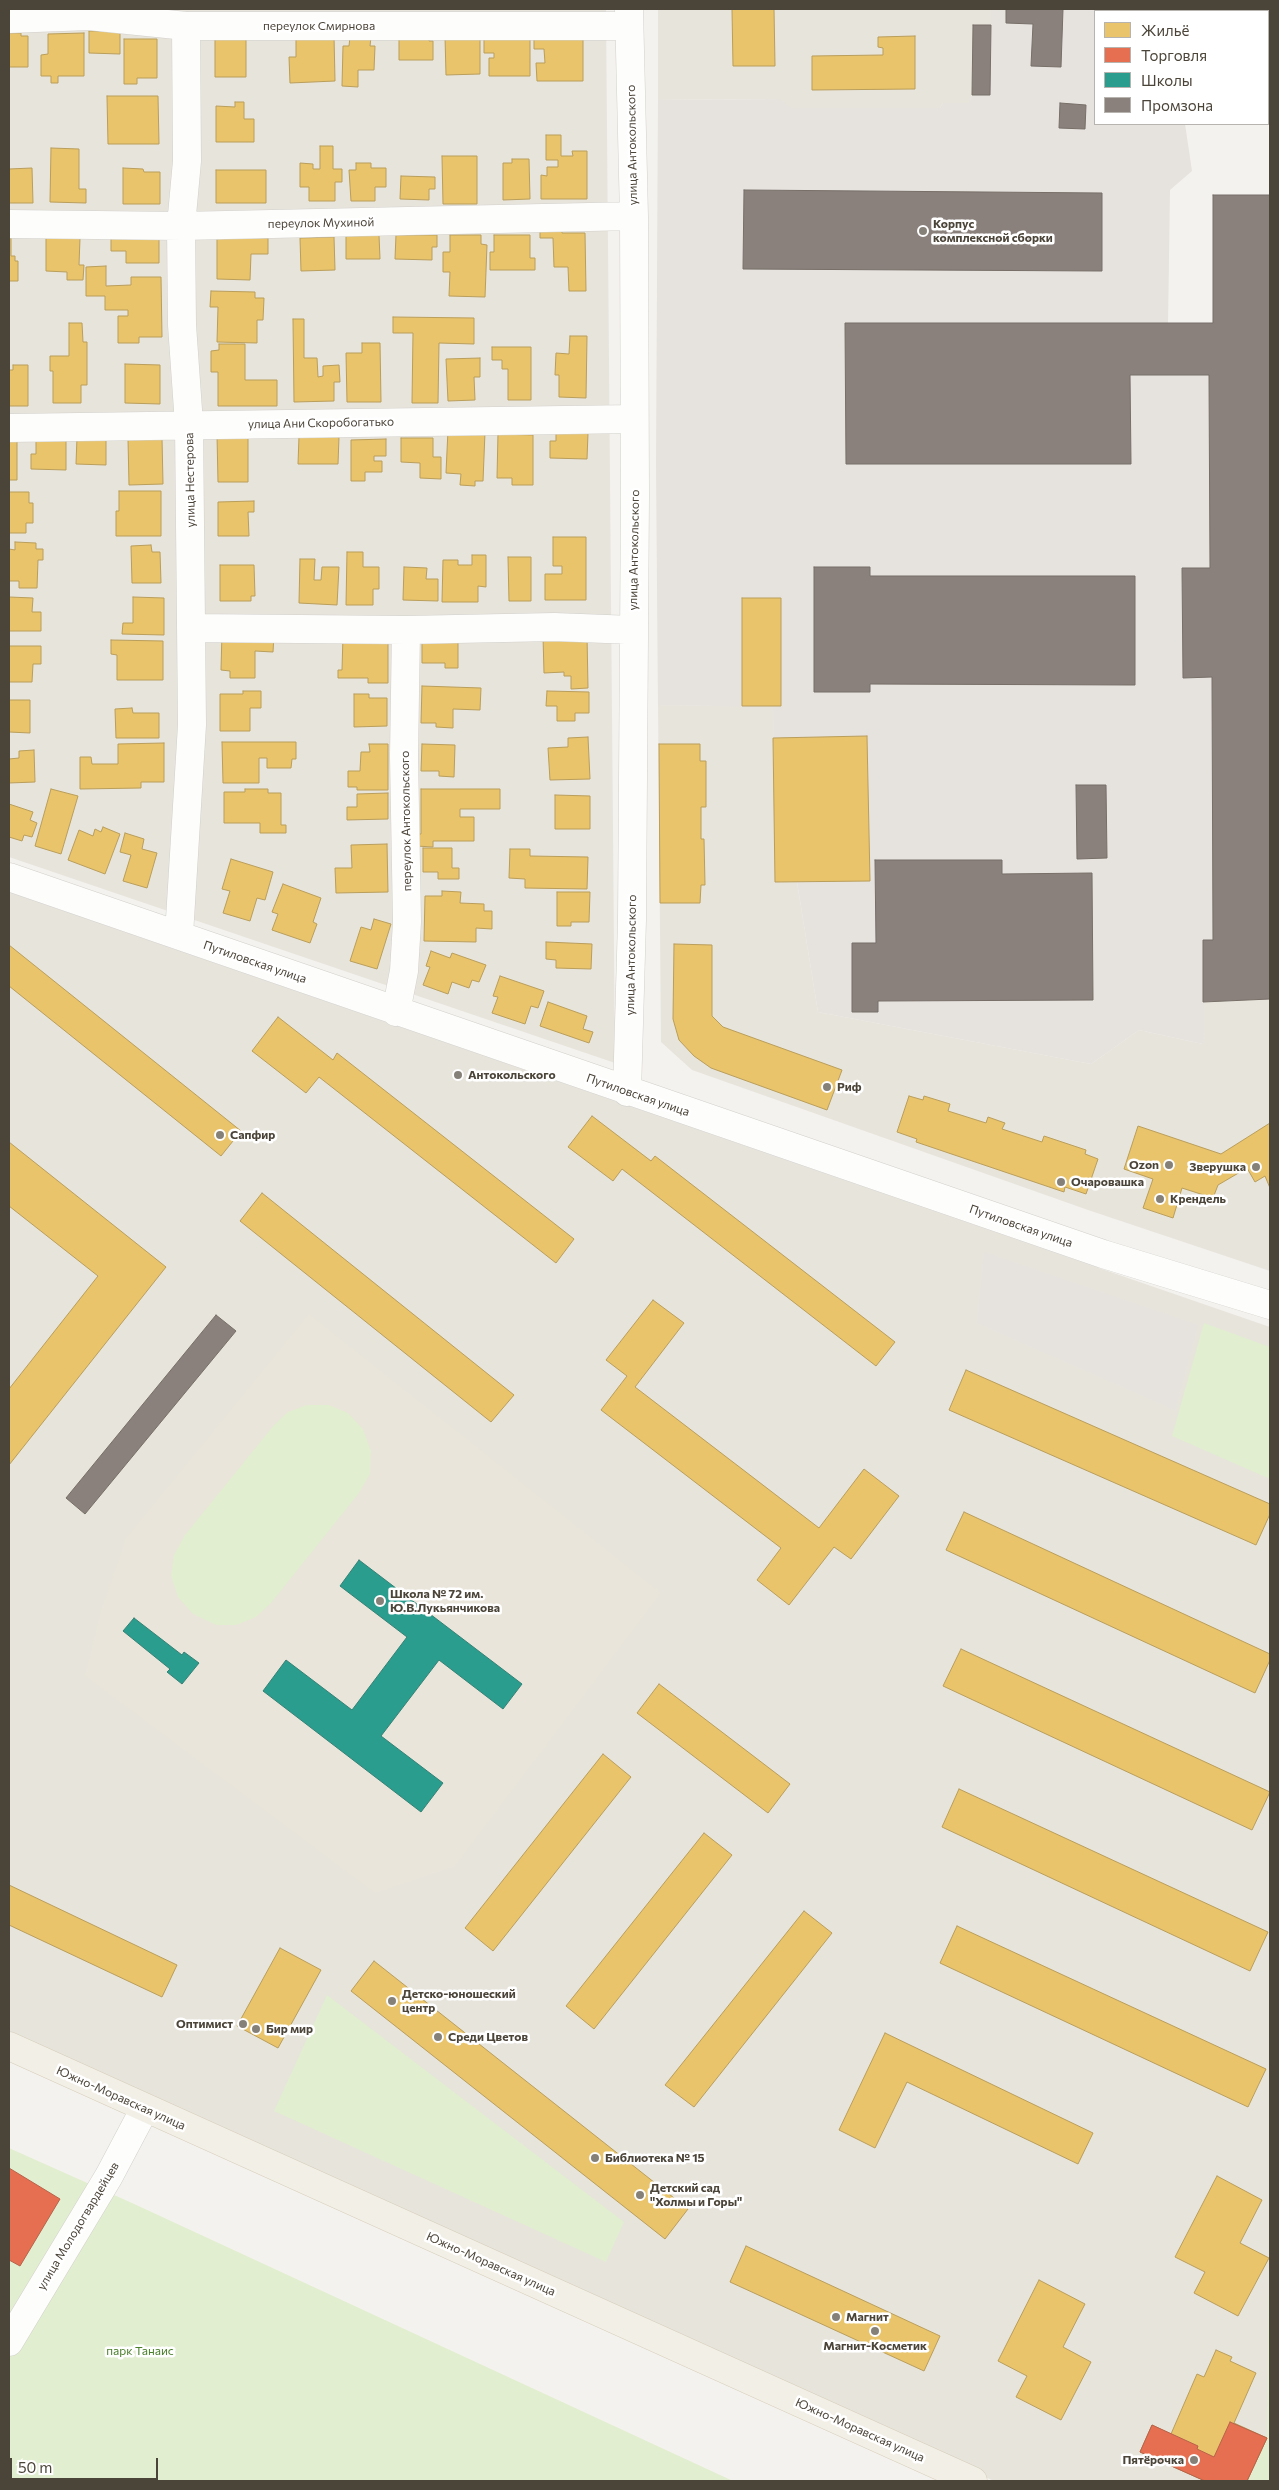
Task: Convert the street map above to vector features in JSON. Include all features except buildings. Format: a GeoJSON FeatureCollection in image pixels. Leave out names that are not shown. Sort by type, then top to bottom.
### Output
{"type":"FeatureCollection","features":[{"type":"Feature","properties":{"kind":"main road","name":"Южно-Моравская улица"},"geometry":{"type":"LineString","coordinates":[[9,2046],[973,2481]]}},
{"type":"Feature","properties":{"kind":"street","name":"переулок Смирнова"},"geometry":{"type":"LineString","coordinates":[[9,19],[89,12],[186,26],[290,18],[629,18]]}},
{"type":"Feature","properties":{"kind":"street","name":"улица Антокольского"},"geometry":{"type":"LineString","coordinates":[[628,1092],[633,890],[634,419],[634,216],[629,18]]}},
{"type":"Feature","properties":{"kind":"street","name":"улица Нестерова"},"geometry":{"type":"LineString","coordinates":[[180,935],[192,725],[189,424],[182,325],[181,226],[187,161],[186,26]]}},
{"type":"Feature","properties":{"kind":"street","name":"переулок Мухиной"},"geometry":{"type":"LineString","coordinates":[[9,224],[181,226],[634,216]]}},
{"type":"Feature","properties":{"kind":"street","name":"улица Ани Скоробогатько"},"geometry":{"type":"LineString","coordinates":[[9,428],[634,419]]}},
{"type":"Feature","properties":{"kind":"street"},"geometry":{"type":"LineString","coordinates":[[192,628],[406,630],[554,627],[633,630]]}},
{"type":"Feature","properties":{"kind":"street","name":"переулок Антокольского"},"geometry":{"type":"LineString","coordinates":[[396,1012],[404,971],[407,922],[404,756],[406,630]]}},
{"type":"Feature","properties":{"kind":"street","name":"Путиловская улица"},"geometry":{"type":"LineString","coordinates":[[9,877],[1102,1254],[1270,1305]]}},
{"type":"Feature","properties":{"kind":"street","name":"улица Молодогвардейцев"},"geometry":{"type":"LineString","coordinates":[[9,2342],[110,2176],[145,2108]]}},
{"type":"Feature","properties":{"kind":"shaded area"},"geometry":{"type":"Polygon","coordinates":[[[9,9],[606,9],[615,1063],[9,857],[9,9]]]}},
{"type":"Feature","properties":{"kind":"shaded area"},"geometry":{"type":"Polygon","coordinates":[[[658,9],[991,9],[991,25],[973,25],[972,95],[969,104],[943,103],[940,108],[790,108],[778,99],[658,100],[658,9]]]}},
{"type":"Feature","properties":{"kind":"shaded area"},"geometry":{"type":"Polygon","coordinates":[[[991,9],[1270,9],[1270,117],[1269,10],[1094,10],[1094,125],[1185,125],[1192,171],[1170,190],[1168,323],[1213,323],[1213,195],[1270,195],[1270,999],[1204,1002],[1203,1044],[1139,1030],[1091,1064],[818,1012],[797,882],[775,882],[773,707],[658,705],[656,464],[658,100],[779,99],[791,108],[940,108],[943,103],[969,103],[972,95],[973,25],[991,25],[991,9]]]}},
{"type":"Feature","properties":{"kind":"shaded area"},"geometry":{"type":"Polygon","coordinates":[[[658,705],[773,706],[776,882],[797,882],[818,1012],[1091,1064],[1139,1030],[1203,1044],[1203,1002],[1270,999],[1270,1271],[1088,1210],[692,1070],[661,1042],[658,705]]]}},
{"type":"Feature","properties":{"kind":"shaded area"},"geometry":{"type":"Polygon","coordinates":[[[9,892],[1270,1327],[1270,2481],[994,2481],[9,2033],[9,892]]]}},
{"type":"Feature","properties":{"kind":"shaded area"},"geometry":{"type":"Polygon","coordinates":[[[984,1252],[1198,1325],[1175,1410],[977,1323],[984,1252]]]}},
{"type":"Feature","properties":{"kind":"shaded area","name":"Школа № 72 им. Ю.В.Лукьянчикова"},"geometry":{"type":"Polygon","coordinates":[[[309,1314],[661,1593],[455,1866],[375,1893],[85,1676],[102,1609],[126,1538],[309,1314]]]}},
{"type":"Feature","properties":{"kind":"green space"},"geometry":{"type":"Polygon","coordinates":[[[1204,1323],[1270,1347],[1270,1479],[1172,1436],[1204,1323]]]}},
{"type":"Feature","properties":{"kind":"green space"},"geometry":{"type":"Polygon","coordinates":[[[307,1405],[329,1405],[348,1413],[363,1429],[371,1451],[370,1474],[359,1493],[271,1603],[256,1617],[236,1625],[216,1625],[193,1614],[178,1597],[171,1576],[174,1555],[185,1535],[274,1425],[288,1412],[307,1405]]]}},
{"type":"Feature","properties":{"kind":"green space"},"geometry":{"type":"Polygon","coordinates":[[[327,1995],[624,2222],[606,2262],[274,2111],[327,1995]]]}},
{"type":"Feature","properties":{"kind":"green space","name":"парк Танаис"},"geometry":{"type":"Polygon","coordinates":[[[9,2148],[132,2203],[733,2481],[9,2481],[9,2148]]]}},
{"type":"Feature","properties":{"kind":"green space"},"geometry":{"type":"Polygon","coordinates":[[[1270,2171],[1270,2481],[1247,2481],[1267,2438],[1270,2171]]]}},
{"type":"Feature","properties":{"kind":"place","name":"Корпус комплексной сборки"},"geometry":{"type":"Point","coordinates":[923,231]}},
{"type":"Feature","properties":{"kind":"place","name":"Антокольского"},"geometry":{"type":"Point","coordinates":[458,1075]}},
{"type":"Feature","properties":{"kind":"place","name":"Риф"},"geometry":{"type":"Point","coordinates":[827,1087]}},
{"type":"Feature","properties":{"kind":"place","name":"Сапфир"},"geometry":{"type":"Point","coordinates":[220,1135]}},
{"type":"Feature","properties":{"kind":"place","name":"Ozon"},"geometry":{"type":"Point","coordinates":[1169,1165]}},
{"type":"Feature","properties":{"kind":"place","name":"Зверушка"},"geometry":{"type":"Point","coordinates":[1256,1167]}},
{"type":"Feature","properties":{"kind":"place","name":"Очаровашка"},"geometry":{"type":"Point","coordinates":[1061,1182]}},
{"type":"Feature","properties":{"kind":"place","name":"Крендель"},"geometry":{"type":"Point","coordinates":[1160,1199]}},
{"type":"Feature","properties":{"kind":"place","name":"Школа № 72 им. Ю.В.Лукьянчикова"},"geometry":{"type":"Point","coordinates":[380,1601]}},
{"type":"Feature","properties":{"kind":"place","name":"Детско-юношеский центр"},"geometry":{"type":"Point","coordinates":[392,2001]}},
{"type":"Feature","properties":{"kind":"place","name":"Оптимист"},"geometry":{"type":"Point","coordinates":[243,2024]}},
{"type":"Feature","properties":{"kind":"place","name":"Бир мир"},"geometry":{"type":"Point","coordinates":[256,2029]}},
{"type":"Feature","properties":{"kind":"place","name":"Среди Цветов"},"geometry":{"type":"Point","coordinates":[438,2037]}},
{"type":"Feature","properties":{"kind":"place","name":"Библиотека № 15"},"geometry":{"type":"Point","coordinates":[595,2158]}},
{"type":"Feature","properties":{"kind":"place","name":"Детский сад \"Холмы и Горы\""},"geometry":{"type":"Point","coordinates":[640,2195]}},
{"type":"Feature","properties":{"kind":"place","name":"Магнит"},"geometry":{"type":"Point","coordinates":[836,2317]}},
{"type":"Feature","properties":{"kind":"place","name":"Магнит-Косметик"},"geometry":{"type":"Point","coordinates":[875,2331]}},
{"type":"Feature","properties":{"kind":"place","name":"Пятёрочка"},"geometry":{"type":"Point","coordinates":[1194,2460]}}]}
